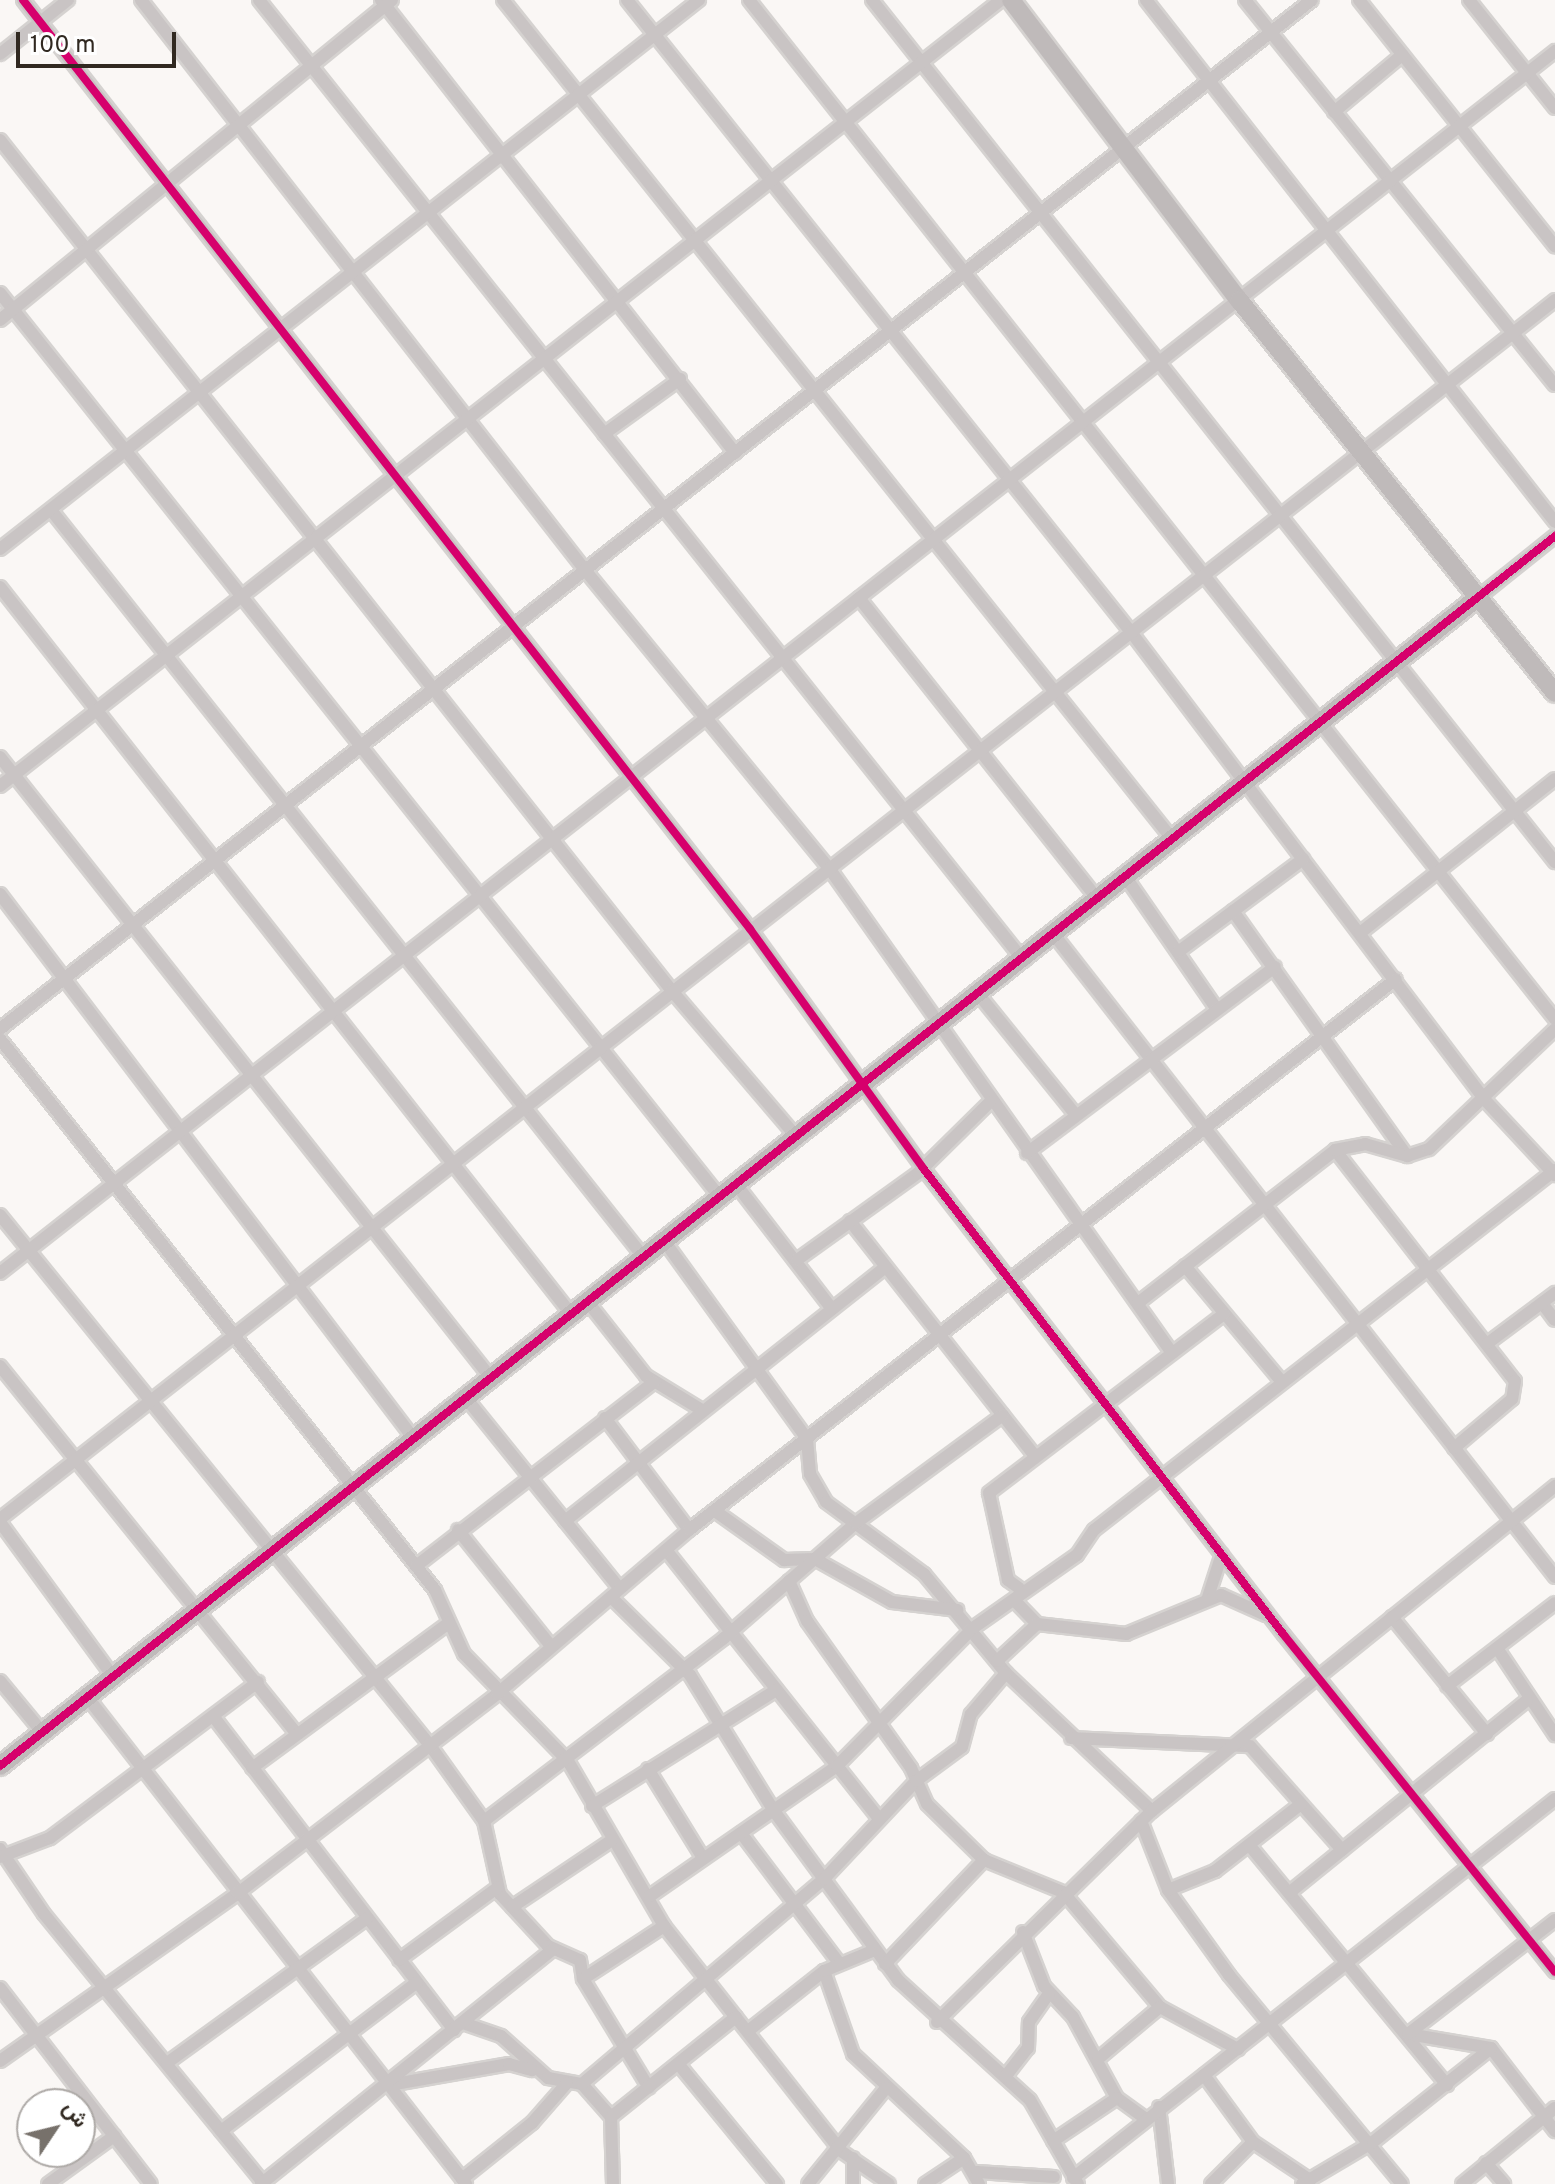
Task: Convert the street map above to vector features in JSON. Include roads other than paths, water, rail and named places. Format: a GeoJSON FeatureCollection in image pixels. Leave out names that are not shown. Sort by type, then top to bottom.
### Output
{"type":"FeatureCollection","features":[{"type":"Feature","properties":{"kind":"street"},"geometry":{"type":"LineString","coordinates":[[23,0],[509,629],[631,777],[750,929],[865,1083],[923,1168],[1013,1280],[1316,1676],[1555,1972]]}},
{"type":"Feature","properties":{"kind":"street"},"geometry":{"type":"LineString","coordinates":[[0,54],[68,0]]}},
{"type":"Feature","properties":{"kind":"street"},"geometry":{"type":"LineString","coordinates":[[141,0],[356,270],[467,420],[585,570],[708,716],[829,868],[939,1025],[989,1103],[1172,1353]]}},
{"type":"Feature","properties":{"kind":"street"},"geometry":{"type":"LineString","coordinates":[[259,0],[546,358],[660,511],[1024,961]]}},
{"type":"Feature","properties":{"kind":"street"},"geometry":{"type":"LineString","coordinates":[[503,0],[931,541],[1174,841]]}},
{"type":"Feature","properties":{"kind":"street"},"geometry":{"type":"LineString","coordinates":[[627,0],[888,333],[1131,632],[1485,1100],[1554,1172],[1425,1266],[1094,1530],[1077,1555],[1016,1594],[973,1628],[837,1766],[650,1896]]}},
{"type":"Feature","properties":{"kind":"street"},"geometry":{"type":"LineString","coordinates":[[0,549],[699,0]]}},
{"type":"Feature","properties":{"kind":"street"},"geometry":{"type":"LineString","coordinates":[[749,0],[1555,1019]]}},
{"type":"Feature","properties":{"kind":"street"},"geometry":{"type":"LineString","coordinates":[[872,0],[1555,862]]}},
{"type":"Feature","properties":{"kind":"street"},"geometry":{"type":"LineString","coordinates":[[0,786],[1001,0]]}},
{"type":"Feature","properties":{"kind":"street"},"geometry":{"type":"LineString","coordinates":[[1011,0],[1239,300],[1555,693]]}},
{"type":"Feature","properties":{"kind":"street"},"geometry":{"type":"LineString","coordinates":[[1146,0],[1555,522]]}},
{"type":"Feature","properties":{"kind":"street"},"geometry":{"type":"LineString","coordinates":[[1245,0],[1555,385]]}},
{"type":"Feature","properties":{"kind":"street"},"geometry":{"type":"LineString","coordinates":[[0,1029],[1312,0]]}},
{"type":"Feature","properties":{"kind":"street"},"geometry":{"type":"LineString","coordinates":[[1359,0],[1555,246]]}},
{"type":"Feature","properties":{"kind":"street"},"geometry":{"type":"LineString","coordinates":[[1469,0],[1555,108]]}},
{"type":"Feature","properties":{"kind":"street"},"geometry":{"type":"LineString","coordinates":[[0,320],[387,2],[621,299],[735,453]]}},
{"type":"Feature","properties":{"kind":"street"},"geometry":{"type":"LineString","coordinates":[[0,1273],[1555,51]]}},
{"type":"Feature","properties":{"kind":"street"},"geometry":{"type":"LineString","coordinates":[[1334,112],[1402,55]]}},
{"type":"Feature","properties":{"kind":"street"},"geometry":{"type":"LineString","coordinates":[[0,140],[435,687],[551,840],[672,991],[796,1136]]}},
{"type":"Feature","properties":{"kind":"street"},"geometry":{"type":"LineString","coordinates":[[0,293],[358,748],[481,895],[719,1196]]}},
{"type":"Feature","properties":{"kind":"street"},"geometry":{"type":"LineString","coordinates":[[114,1678],[0,1520],[455,1166],[979,749],[1364,453],[1555,300]]}},
{"type":"Feature","properties":{"kind":"street"},"geometry":{"type":"LineString","coordinates":[[604,434],[680,379]]}},
{"type":"Feature","properties":{"kind":"street"},"geometry":{"type":"LineString","coordinates":[[51,510],[164,658],[286,804],[645,1259]]}},
{"type":"Feature","properties":{"kind":"street"},"geometry":{"type":"LineString","coordinates":[[0,1766],[275,1553],[587,1301],[645,1259],[735,1183],[1024,961],[1555,536]]}},
{"type":"Feature","properties":{"kind":"street"},"geometry":{"type":"LineString","coordinates":[[0,587],[571,1314]]}},
{"type":"Feature","properties":{"kind":"street"},"geometry":{"type":"LineString","coordinates":[[859,598],[1099,901]]}},
{"type":"Feature","properties":{"kind":"street"},"geometry":{"type":"LineString","coordinates":[[0,757],[135,923],[491,1378]]}},
{"type":"Feature","properties":{"kind":"street"},"geometry":{"type":"LineString","coordinates":[[1360,933],[1555,779]]}},
{"type":"Feature","properties":{"kind":"street"},"geometry":{"type":"LineString","coordinates":[[1178,952],[1303,859]]}},
{"type":"Feature","properties":{"kind":"street"},"geometry":{"type":"LineString","coordinates":[[1127,879],[1216,1008]]}},
{"type":"Feature","properties":{"kind":"street"},"geometry":{"type":"LineString","coordinates":[[0,894],[414,1439]]}},
{"type":"Feature","properties":{"kind":"street"},"geometry":{"type":"LineString","coordinates":[[1233,911],[1407,1156]]}},
{"type":"Feature","properties":{"kind":"street"},"geometry":{"type":"LineString","coordinates":[[1055,936],[1555,1577]]}},
{"type":"Feature","properties":{"kind":"street"},"geometry":{"type":"LineString","coordinates":[[1027,1153],[1149,1057],[1275,967]]}},
{"type":"Feature","properties":{"kind":"street"},"geometry":{"type":"LineString","coordinates":[[0,2061],[238,1893],[497,1694],[689,1530],[943,1338],[1396,979]]}},
{"type":"Feature","properties":{"kind":"street"},"geometry":{"type":"LineString","coordinates":[[979,995],[1076,1115]]}},
{"type":"Feature","properties":{"kind":"street"},"geometry":{"type":"LineString","coordinates":[[1138,1303],[1335,1150],[1365,1144],[1407,1156],[1429,1149],[1485,1100],[1555,1029]]}},
{"type":"Feature","properties":{"kind":"street"},"geometry":{"type":"LineString","coordinates":[[0,1039],[416,1566],[449,1623],[497,1694],[568,1761],[612,1840],[650,1896],[664,1926],[847,2155],[889,2184]]}},
{"type":"Feature","properties":{"kind":"street"},"geometry":{"type":"LineString","coordinates":[[797,1260],[923,1168],[989,1103]]}},
{"type":"Feature","properties":{"kind":"street"},"geometry":{"type":"LineString","coordinates":[[1335,1150],[1488,1343],[1517,1390],[1454,1448]]}},
{"type":"Feature","properties":{"kind":"street"},"geometry":{"type":"LineString","coordinates":[[735,1183],[832,1309]]}},
{"type":"Feature","properties":{"kind":"street"},"geometry":{"type":"LineString","coordinates":[[0,1215],[429,1744],[484,1821],[497,1888],[553,1949],[580,1960],[583,1979],[649,2088]]}},
{"type":"Feature","properties":{"kind":"street"},"geometry":{"type":"LineString","coordinates":[[850,1221],[1036,1457]]}},
{"type":"Feature","properties":{"kind":"street"},"geometry":{"type":"LineString","coordinates":[[665,1242],[807,1439],[819,1493],[924,1574],[973,1628],[1006,1673],[1071,1738],[1152,1811]]}},
{"type":"Feature","properties":{"kind":"street"},"geometry":{"type":"LineString","coordinates":[[1185,1266],[1282,1382]]}},
{"type":"Feature","properties":{"kind":"street"},"geometry":{"type":"LineString","coordinates":[[565,1521],[886,1267]]}},
{"type":"Feature","properties":{"kind":"street"},"geometry":{"type":"LineString","coordinates":[[1488,1343],[1555,1293]]}},
{"type":"Feature","properties":{"kind":"street"},"geometry":{"type":"LineString","coordinates":[[587,1301],[654,1382],[702,1410]]}},
{"type":"Feature","properties":{"kind":"street"},"geometry":{"type":"LineString","coordinates":[[1542,1303],[1555,1320]]}},
{"type":"Feature","properties":{"kind":"street"},"geometry":{"type":"LineString","coordinates":[[1224,1314],[989,1493],[1008,1580],[1037,1624],[1126,1634],[1208,1597],[1236,1599],[1271,1617]]}},
{"type":"Feature","properties":{"kind":"street"},"geometry":{"type":"LineString","coordinates":[[0,1366],[297,1734]]}},
{"type":"Feature","properties":{"kind":"street"},"geometry":{"type":"LineString","coordinates":[[416,1566],[528,1475],[654,1382]]}},
{"type":"Feature","properties":{"kind":"street"},"geometry":{"type":"LineString","coordinates":[[466,1398],[565,1521],[615,1593],[685,1669],[724,1722],[774,1811],[885,1964],[937,2022],[1030,2100],[1073,2178]]}},
{"type":"Feature","properties":{"kind":"street"},"geometry":{"type":"LineString","coordinates":[[484,1821],[568,1761],[730,1633],[856,1523],[1003,1415]]}},
{"type":"Feature","properties":{"kind":"street"},"geometry":{"type":"LineString","coordinates":[[605,1418],[689,1530]]}},
{"type":"Feature","properties":{"kind":"street"},"geometry":{"type":"LineString","coordinates":[[937,2022],[1063,1892],[1152,1811],[1555,1486]]}},
{"type":"Feature","properties":{"kind":"street"},"geometry":{"type":"LineString","coordinates":[[715,1511],[771,1554],[815,1559],[892,1602],[958,1610]]}},
{"type":"Feature","properties":{"kind":"street"},"geometry":{"type":"LineString","coordinates":[[458,1530],[551,1646]]}},
{"type":"Feature","properties":{"kind":"street"},"geometry":{"type":"LineString","coordinates":[[666,1550],[879,1819]]}},
{"type":"Feature","properties":{"kind":"street"},"geometry":{"type":"LineString","coordinates":[[1208,1597],[1222,1554]]}},
{"type":"Feature","properties":{"kind":"street"},"geometry":{"type":"LineString","coordinates":[[789,1581],[807,1621],[878,1722],[927,1804],[984,1860],[1063,1892],[1160,2007],[1238,2049]]}},
{"type":"Feature","properties":{"kind":"street"},"geometry":{"type":"LineString","coordinates":[[1447,1686],[1555,1603]]}},
{"type":"Feature","properties":{"kind":"street"},"geometry":{"type":"LineString","coordinates":[[1392,1617],[1487,1734]]}},
{"type":"Feature","properties":{"kind":"street"},"geometry":{"type":"LineString","coordinates":[[252,1768],[449,1623]]}},
{"type":"Feature","properties":{"kind":"street"},"geometry":{"type":"LineString","coordinates":[[997,1661],[1037,1624]]}},
{"type":"Feature","properties":{"kind":"street"},"geometry":{"type":"LineString","coordinates":[[1497,1648],[1527,1700],[1555,1735]]}},
{"type":"Feature","properties":{"kind":"street"},"geometry":{"type":"LineString","coordinates":[[388,2086],[509,2064],[539,2071],[567,2083],[582,2084],[626,2053],[707,1977],[824,1879],[916,1781],[962,1747],[971,1714],[1006,1673]]}},
{"type":"Feature","properties":{"kind":"street"},"geometry":{"type":"LineString","coordinates":[[0,1681],[42,1732]]}},
{"type":"Feature","properties":{"kind":"street"},"geometry":{"type":"LineString","coordinates":[[258,1682],[50,1838],[1,1854],[263,2183],[388,2086],[553,1949]]}},
{"type":"Feature","properties":{"kind":"street"},"geometry":{"type":"LineString","coordinates":[[592,1806],[776,1690]]}},
{"type":"Feature","properties":{"kind":"street"},"geometry":{"type":"LineString","coordinates":[[88,1698],[464,2182],[532,2123],[567,2083]]}},
{"type":"Feature","properties":{"kind":"street"},"geometry":{"type":"LineString","coordinates":[[1289,1893],[1527,1700]]}},
{"type":"Feature","properties":{"kind":"street"},"geometry":{"type":"LineString","coordinates":[[213,1716],[399,1960],[458,2027],[501,2036],[539,2071]]}},
{"type":"Feature","properties":{"kind":"street"},"geometry":{"type":"LineString","coordinates":[[1071,1738],[1235,1742],[1250,1746],[1342,1850]]}},
{"type":"Feature","properties":{"kind":"street"},"geometry":{"type":"LineString","coordinates":[[648,1769],[703,1858]]}},
{"type":"Feature","properties":{"kind":"street"},"geometry":{"type":"LineString","coordinates":[[824,1971],[853,2054],[964,2158],[978,2178],[1051,2181],[1073,2178],[1159,2107],[1238,2049],[1555,1799]]}},
{"type":"Feature","properties":{"kind":"street"},"geometry":{"type":"LineString","coordinates":[[1168,1890],[1215,1871],[1301,1804]]}},
{"type":"Feature","properties":{"kind":"street"},"geometry":{"type":"LineString","coordinates":[[1141,1821],[1168,1890],[1270,2023],[1373,2142],[1402,2184]]}},
{"type":"Feature","properties":{"kind":"street"},"geometry":{"type":"LineString","coordinates":[[741,1833],[798,1901],[839,1963]]}},
{"type":"Feature","properties":{"kind":"street"},"geometry":{"type":"LineString","coordinates":[[512,1907],[612,1840]]}},
{"type":"Feature","properties":{"kind":"street"},"geometry":{"type":"LineString","coordinates":[[1250,1846],[1447,2085]]}},
{"type":"Feature","properties":{"kind":"street"},"geometry":{"type":"LineString","coordinates":[[885,1964],[984,1860]]}},
{"type":"Feature","properties":{"kind":"street"},"geometry":{"type":"LineString","coordinates":[[399,1960],[497,1888]]}},
{"type":"Feature","properties":{"kind":"street"},"geometry":{"type":"LineString","coordinates":[[167,2063],[367,1918]]}},
{"type":"Feature","properties":{"kind":"street"},"geometry":{"type":"LineString","coordinates":[[1408,2034],[1555,1920]]}},
{"type":"Feature","properties":{"kind":"street"},"geometry":{"type":"LineString","coordinates":[[583,1979],[664,1926]]}},
{"type":"Feature","properties":{"kind":"street"},"geometry":{"type":"LineString","coordinates":[[1023,1932],[1049,1993],[1098,2059],[1117,2098],[1146,2119]]}},
{"type":"Feature","properties":{"kind":"street"},"geometry":{"type":"LineString","coordinates":[[748,2031],[824,1971],[875,1950]]}},
{"type":"Feature","properties":{"kind":"street"},"geometry":{"type":"LineString","coordinates":[[221,2131],[417,1982]]}},
{"type":"Feature","properties":{"kind":"street"},"geometry":{"type":"LineString","coordinates":[[0,1988],[151,2184]]}},
{"type":"Feature","properties":{"kind":"street"},"geometry":{"type":"LineString","coordinates":[[1005,2077],[1028,2048],[1029,2022],[1049,1993]]}},
{"type":"Feature","properties":{"kind":"street"},"geometry":{"type":"LineString","coordinates":[[1098,2059],[1160,2007]]}},
{"type":"Feature","properties":{"kind":"street"},"geometry":{"type":"LineString","coordinates":[[611,2117],[680,2066],[736,2017]]}},
{"type":"Feature","properties":{"kind":"street"},"geometry":{"type":"LineString","coordinates":[[1408,2034],[1491,2048],[1555,2131]]}},
{"type":"Feature","properties":{"kind":"street"},"geometry":{"type":"LineString","coordinates":[[1204,2075],[1253,2142],[1306,2182],[1373,2142],[1491,2048]]}},
{"type":"Feature","properties":{"kind":"street"},"geometry":{"type":"LineString","coordinates":[[680,2066],[777,2184]]}},
{"type":"Feature","properties":{"kind":"street"},"geometry":{"type":"LineString","coordinates":[[582,2084],[611,2117],[613,2184]]}},
{"type":"Feature","properties":{"kind":"street"},"geometry":{"type":"LineString","coordinates":[[808,2184],[847,2155],[886,2088]]}},
{"type":"Feature","properties":{"kind":"street"},"geometry":{"type":"LineString","coordinates":[[1053,2141],[1117,2098]]}},
{"type":"Feature","properties":{"kind":"street"},"geometry":{"type":"LineString","coordinates":[[1159,2107],[1168,2184]]}},
{"type":"Feature","properties":{"kind":"street"},"geometry":{"type":"LineString","coordinates":[[1462,2184],[1555,2108]]}},
{"type":"Feature","properties":{"kind":"street"},"geometry":{"type":"LineString","coordinates":[[48,2184],[114,2136]]}},
{"type":"Feature","properties":{"kind":"street"},"geometry":{"type":"LineString","coordinates":[[1211,2184],[1253,2142]]}},
{"type":"Feature","properties":{"kind":"street"},"geometry":{"type":"LineString","coordinates":[[847,2155],[853,2184]]}},
{"type":"Feature","properties":{"kind":"street"},"geometry":{"type":"LineString","coordinates":[[925,2184],[964,2158]]}},
{"type":"Feature","properties":{"kind":"street"},"geometry":{"type":"LineString","coordinates":[[1486,2163],[1504,2184]]}}]}
